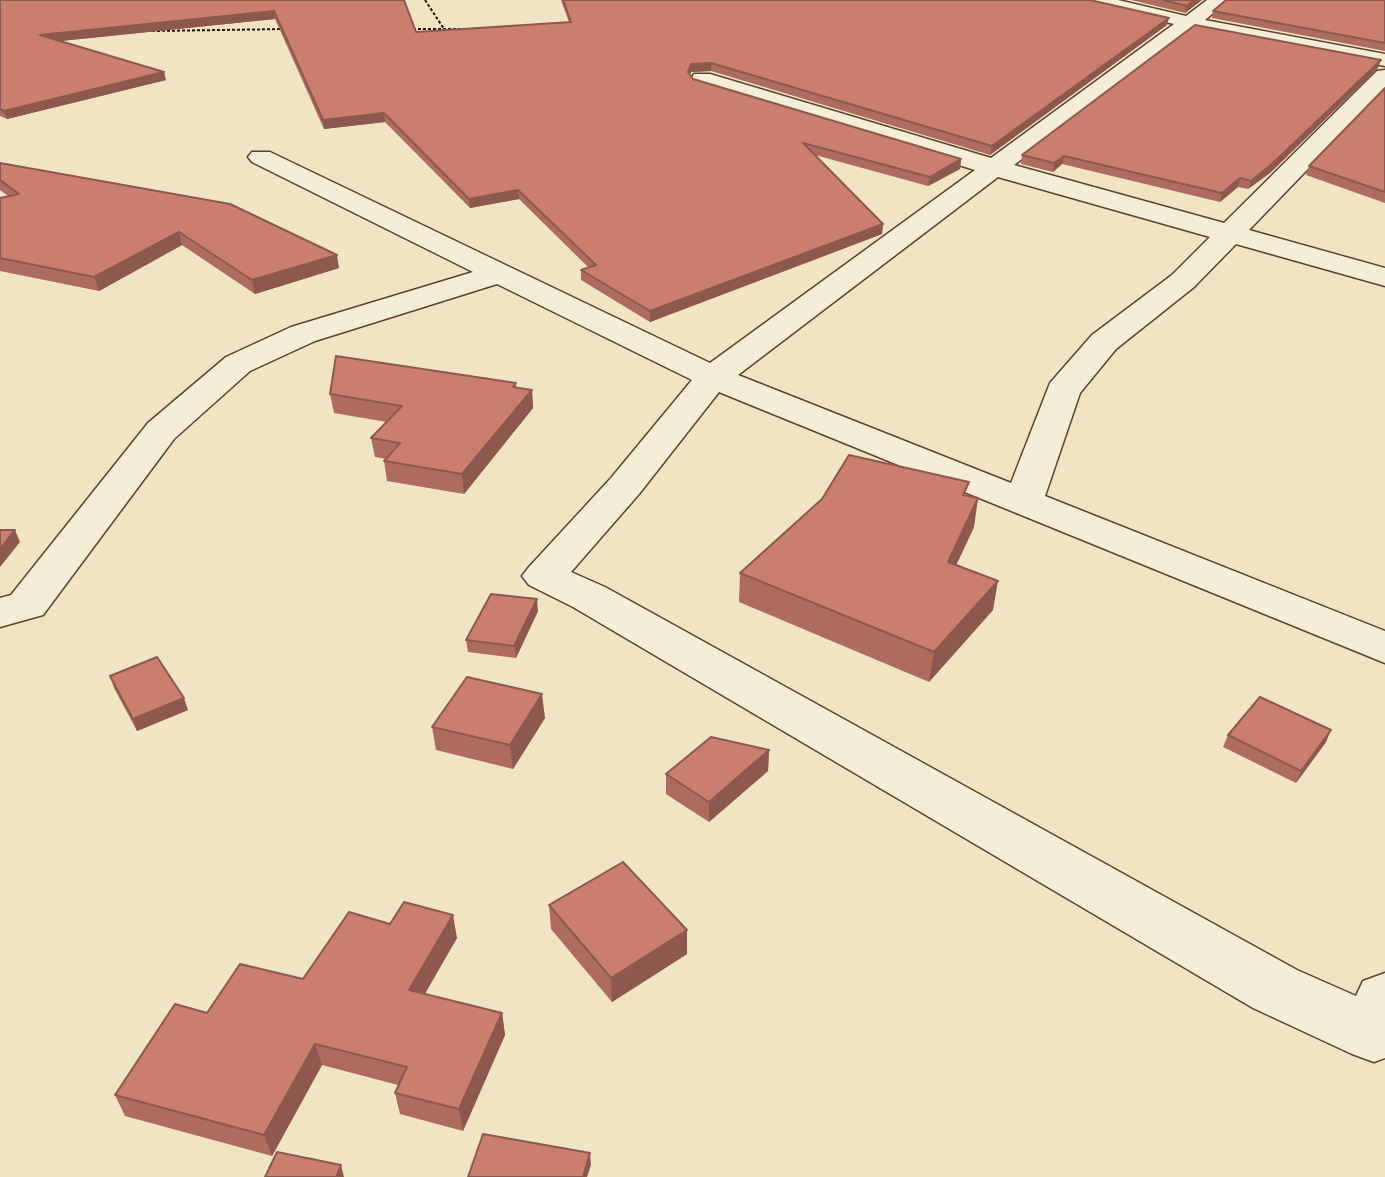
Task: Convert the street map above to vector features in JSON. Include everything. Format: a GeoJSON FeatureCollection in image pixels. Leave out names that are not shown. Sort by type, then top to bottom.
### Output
{"type":"FeatureCollection","features":[{"type":"Feature","properties":{"kind":"street"},"geometry":{"type":"LineString","coordinates":[[1094,0],[1192,23],[1385,60]]}},
{"type":"Feature","properties":{"kind":"street"},"geometry":{"type":"LineString","coordinates":[[1219,0],[713,377],[625,486],[544,576],[603,605],[1275,989],[1381,1025]]}},
{"type":"Feature","properties":{"kind":"street"},"geometry":{"type":"LineString","coordinates":[[1023,503],[1063,391],[1104,342],[1183,281],[1385,76]]}},
{"type":"Feature","properties":{"kind":"street"},"geometry":{"type":"LineString","coordinates":[[702,79],[993,167],[1385,277]]}},
{"type":"Feature","properties":{"kind":"street"},"geometry":{"type":"LineString","coordinates":[[261,157],[713,377],[1385,648]]}},
{"type":"Feature","properties":{"kind":"street"},"geometry":{"type":"LineString","coordinates":[[0,613],[27,605],[161,431],[238,364],[303,334],[500,273]]}},
{"type":"Feature","properties":{"kind":"path"},"geometry":{"type":"LineString","coordinates":[[425,0],[444,29]]}},
{"type":"Feature","properties":{"kind":"path"},"geometry":{"type":"LineString","coordinates":[[139,31],[288,29]]}},
{"type":"Feature","properties":{"kind":"path"},"geometry":{"type":"LineString","coordinates":[[406,29],[472,29]]}},
{"type":"Feature","properties":{"kind":"building"},"geometry":{"type":"Polygon","coordinates":[[[0,0],[404,0],[416,32],[571,22],[563,0],[1090,0],[1169,18],[992,146],[711,63],[691,64],[688,72],[693,79],[961,159],[930,177],[803,143],[883,224],[650,311],[581,270],[596,265],[518,190],[469,199],[384,113],[323,120],[274,11],[40,35],[164,72],[4,111],[0,109],[0,0]]]}},
{"type":"Feature","properties":{"kind":"building"},"geometry":{"type":"Polygon","coordinates":[[[1163,0],[1194,0],[1187,6],[1163,0]]]}},
{"type":"Feature","properties":{"kind":"building"},"geometry":{"type":"Polygon","coordinates":[[[1226,0],[1385,0],[1385,43],[1213,11],[1226,0]]]}},
{"type":"Feature","properties":{"kind":"building"},"geometry":{"type":"Polygon","coordinates":[[[1195,25],[1381,60],[1272,164],[1251,181],[1240,178],[1222,193],[1064,156],[1054,163],[1022,155],[1195,25]]]}},
{"type":"Feature","properties":{"kind":"building"},"geometry":{"type":"Polygon","coordinates":[[[1385,88],[1385,192],[1309,166],[1385,88]]]}},
{"type":"Feature","properties":{"kind":"building"},"geometry":{"type":"Polygon","coordinates":[[[0,163],[230,204],[337,255],[252,280],[179,232],[94,277],[0,258],[0,198],[19,194],[0,180],[0,163]]]}},
{"type":"Feature","properties":{"kind":"building"},"geometry":{"type":"Polygon","coordinates":[[[336,356],[516,383],[513,387],[532,390],[462,474],[384,461],[400,443],[371,438],[402,406],[330,394],[336,356]]]}},
{"type":"Feature","properties":{"kind":"building"},"geometry":{"type":"Polygon","coordinates":[[[849,455],[969,482],[963,495],[978,498],[948,562],[998,581],[934,652],[740,573],[822,499],[849,455]]]}},
{"type":"Feature","properties":{"kind":"building"},"geometry":{"type":"Polygon","coordinates":[[[0,530],[15,530],[0,549],[0,530]]]}},
{"type":"Feature","properties":{"kind":"building"},"geometry":{"type":"Polygon","coordinates":[[[491,594],[537,599],[514,646],[466,640],[491,594]]]}},
{"type":"Feature","properties":{"kind":"building"},"geometry":{"type":"Polygon","coordinates":[[[157,657],[184,698],[133,719],[110,676],[157,657]]]}},
{"type":"Feature","properties":{"kind":"building"},"geometry":{"type":"Polygon","coordinates":[[[467,677],[542,694],[510,745],[432,727],[467,677]]]}},
{"type":"Feature","properties":{"kind":"building"},"geometry":{"type":"Polygon","coordinates":[[[1260,697],[1331,730],[1301,771],[1228,735],[1260,697]]]}},
{"type":"Feature","properties":{"kind":"building"},"geometry":{"type":"Polygon","coordinates":[[[711,737],[769,750],[709,802],[666,774],[711,737]]]}},
{"type":"Feature","properties":{"kind":"building"},"geometry":{"type":"Polygon","coordinates":[[[623,862],[687,930],[611,978],[549,905],[623,862]]]}},
{"type":"Feature","properties":{"kind":"building"},"geometry":{"type":"Polygon","coordinates":[[[404,902],[453,915],[409,990],[502,1013],[459,1109],[395,1093],[407,1067],[315,1044],[264,1135],[115,1095],[175,1004],[207,1013],[240,964],[303,979],[349,912],[390,924],[404,902]]]}},
{"type":"Feature","properties":{"kind":"building"},"geometry":{"type":"Polygon","coordinates":[[[483,1134],[590,1153],[583,1177],[468,1177],[483,1134]]]}},
{"type":"Feature","properties":{"kind":"building"},"geometry":{"type":"Polygon","coordinates":[[[277,1152],[341,1165],[336,1177],[265,1177],[277,1152]]]}}]}
